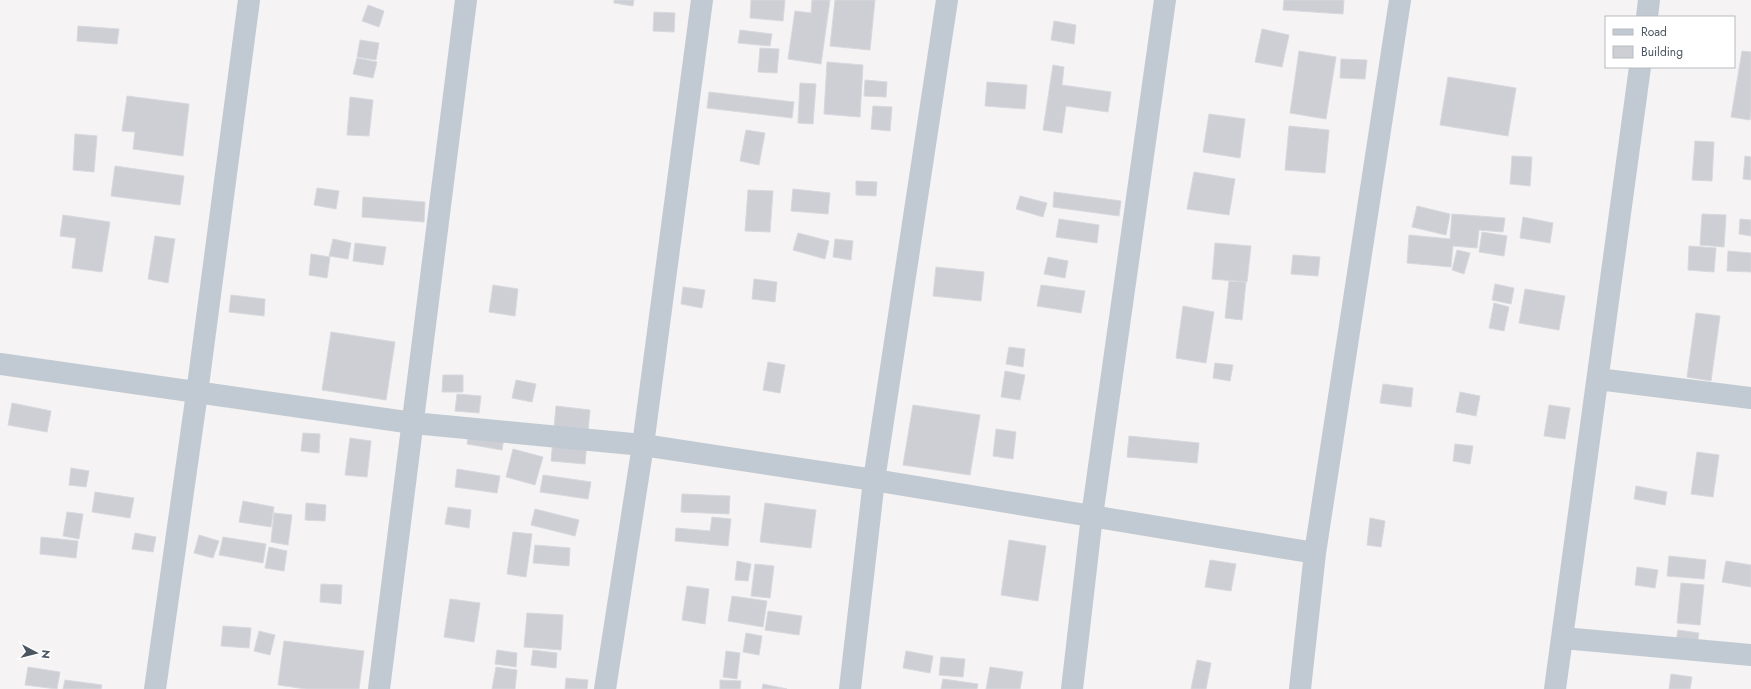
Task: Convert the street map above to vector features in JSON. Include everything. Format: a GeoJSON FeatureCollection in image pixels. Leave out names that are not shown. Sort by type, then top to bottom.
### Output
{"type":"FeatureCollection","features":[{"type":"Feature","properties":{"kind":"street"},"geometry":{"type":"LineString","coordinates":[[155,689],[197,393],[249,0]]}},
{"type":"Feature","properties":{"kind":"street"},"geometry":{"type":"LineString","coordinates":[[379,689],[466,0]]}},
{"type":"Feature","properties":{"kind":"street"},"geometry":{"type":"LineString","coordinates":[[604,689],[643,445],[702,0]]}},
{"type":"Feature","properties":{"kind":"street"},"geometry":{"type":"LineString","coordinates":[[850,689],[874,480],[947,0]]}},
{"type":"Feature","properties":{"kind":"street"},"geometry":{"type":"LineString","coordinates":[[1072,689],[1092,516],[1165,0]]}},
{"type":"Feature","properties":{"kind":"street"},"geometry":{"type":"LineString","coordinates":[[1300,689],[1315,553],[1400,0]]}},
{"type":"Feature","properties":{"kind":"street"},"geometry":{"type":"LineString","coordinates":[[1647,16],[1649,0]]}},
{"type":"Feature","properties":{"kind":"street"},"geometry":{"type":"LineString","coordinates":[[1555,689],[1640,68]]}},
{"type":"Feature","properties":{"kind":"street"},"geometry":{"type":"LineString","coordinates":[[0,364],[413,423],[643,445],[874,480],[1315,553]]}},
{"type":"Feature","properties":{"kind":"street"},"geometry":{"type":"LineString","coordinates":[[1598,379],[1751,398]]}},
{"type":"Feature","properties":{"kind":"street"},"geometry":{"type":"LineString","coordinates":[[1563,638],[1751,655]]}},
{"type":"Feature","properties":{"kind":"building"},"geometry":{"type":"Polygon","coordinates":[[[614,0],[634,0],[633,6],[614,3],[614,0]]]}},
{"type":"Feature","properties":{"kind":"building"},"geometry":{"type":"Polygon","coordinates":[[[751,0],[785,0],[783,21],[750,18],[751,0]]]}},
{"type":"Feature","properties":{"kind":"building"},"geometry":{"type":"Polygon","coordinates":[[[812,0],[830,0],[821,64],[788,59],[795,11],[811,13],[812,0]]]}},
{"type":"Feature","properties":{"kind":"building"},"geometry":{"type":"Polygon","coordinates":[[[835,0],[875,0],[870,50],[830,46],[835,0]]]}},
{"type":"Feature","properties":{"kind":"building"},"geometry":{"type":"Polygon","coordinates":[[[1284,0],[1344,0],[1343,14],[1283,10],[1284,0]]]}},
{"type":"Feature","properties":{"kind":"building"},"geometry":{"type":"Polygon","coordinates":[[[368,5],[384,11],[379,27],[362,21],[368,5]]]}},
{"type":"Feature","properties":{"kind":"building"},"geometry":{"type":"Polygon","coordinates":[[[654,12],[675,13],[674,32],[653,31],[654,12]]]}},
{"type":"Feature","properties":{"kind":"building"},"geometry":{"type":"Polygon","coordinates":[[[1054,21],[1076,25],[1074,44],[1051,40],[1054,21]]]}},
{"type":"Feature","properties":{"kind":"building"},"geometry":{"type":"Polygon","coordinates":[[[78,26],[119,29],[117,44],[77,41],[78,26]]]}},
{"type":"Feature","properties":{"kind":"building"},"geometry":{"type":"Polygon","coordinates":[[[1262,29],[1289,35],[1282,67],[1255,62],[1262,29]]]}},
{"type":"Feature","properties":{"kind":"building"},"geometry":{"type":"Polygon","coordinates":[[[740,30],[772,34],[770,46],[738,43],[740,30]]]}},
{"type":"Feature","properties":{"kind":"building"},"geometry":{"type":"Polygon","coordinates":[[[360,40],[379,43],[376,60],[357,57],[360,40]]]}},
{"type":"Feature","properties":{"kind":"building"},"geometry":{"type":"Polygon","coordinates":[[[760,48],[779,49],[777,73],[758,72],[760,48]]]}},
{"type":"Feature","properties":{"kind":"building"},"geometry":{"type":"Polygon","coordinates":[[[1299,51],[1336,57],[1326,119],[1290,113],[1299,51]]]}},
{"type":"Feature","properties":{"kind":"building"},"geometry":{"type":"Polygon","coordinates":[[[1742,51],[1751,52],[1750,120],[1731,117],[1742,51]]]}},
{"type":"Feature","properties":{"kind":"building"},"geometry":{"type":"Polygon","coordinates":[[[357,58],[377,62],[373,78],[353,74],[357,58]]]}},
{"type":"Feature","properties":{"kind":"building"},"geometry":{"type":"Polygon","coordinates":[[[1341,59],[1367,60],[1365,79],[1340,78],[1341,59]]]}},
{"type":"Feature","properties":{"kind":"building"},"geometry":{"type":"Polygon","coordinates":[[[827,62],[863,65],[860,117],[824,114],[827,62]]]}},
{"type":"Feature","properties":{"kind":"building"},"geometry":{"type":"Polygon","coordinates":[[[1053,65],[1064,67],[1062,85],[1111,92],[1108,112],[1066,106],[1062,133],[1043,130],[1053,65]]]}},
{"type":"Feature","properties":{"kind":"building"},"geometry":{"type":"Polygon","coordinates":[[[1448,77],[1516,88],[1508,136],[1440,125],[1448,77]]]}},
{"type":"Feature","properties":{"kind":"building"},"geometry":{"type":"Polygon","coordinates":[[[865,80],[887,82],[886,97],[864,96],[865,80]]]}},
{"type":"Feature","properties":{"kind":"building"},"geometry":{"type":"Polygon","coordinates":[[[987,82],[1027,85],[1025,109],[985,106],[987,82]]]}},
{"type":"Feature","properties":{"kind":"building"},"geometry":{"type":"Polygon","coordinates":[[[800,83],[816,84],[813,124],[798,123],[800,83]]]}},
{"type":"Feature","properties":{"kind":"building"},"geometry":{"type":"Polygon","coordinates":[[[709,92],[794,102],[792,118],[707,108],[709,92]]]}},
{"type":"Feature","properties":{"kind":"building"},"geometry":{"type":"Polygon","coordinates":[[[127,96],[189,104],[183,156],[133,149],[135,132],[122,131],[127,96]]]}},
{"type":"Feature","properties":{"kind":"building"},"geometry":{"type":"Polygon","coordinates":[[[350,97],[373,100],[369,136],[347,135],[350,97]]]}},
{"type":"Feature","properties":{"kind":"building"},"geometry":{"type":"Polygon","coordinates":[[[873,106],[892,107],[890,131],[871,129],[873,106]]]}},
{"type":"Feature","properties":{"kind":"building"},"geometry":{"type":"Polygon","coordinates":[[[1209,114],[1245,119],[1240,158],[1203,152],[1209,114]]]}},
{"type":"Feature","properties":{"kind":"building"},"geometry":{"type":"Polygon","coordinates":[[[1289,126],[1329,130],[1325,173],[1285,170],[1289,126]]]}},
{"type":"Feature","properties":{"kind":"building"},"geometry":{"type":"Polygon","coordinates":[[[746,130],[765,133],[759,165],[740,161],[746,130]]]}},
{"type":"Feature","properties":{"kind":"building"},"geometry":{"type":"Polygon","coordinates":[[[75,134],[97,136],[94,172],[73,170],[75,134]]]}},
{"type":"Feature","properties":{"kind":"building"},"geometry":{"type":"Polygon","coordinates":[[[1695,141],[1714,142],[1712,181],[1692,180],[1695,141]]]}},
{"type":"Feature","properties":{"kind":"building"},"geometry":{"type":"Polygon","coordinates":[[[1512,156],[1532,157],[1530,186],[1510,184],[1512,156]]]}},
{"type":"Feature","properties":{"kind":"building"},"geometry":{"type":"Polygon","coordinates":[[[1745,156],[1751,157],[1751,180],[1743,179],[1745,156]]]}},
{"type":"Feature","properties":{"kind":"building"},"geometry":{"type":"Polygon","coordinates":[[[115,166],[184,176],[180,205],[111,196],[115,166]]]}},
{"type":"Feature","properties":{"kind":"building"},"geometry":{"type":"Polygon","coordinates":[[[1194,172],[1235,179],[1229,215],[1187,209],[1194,172]]]}},
{"type":"Feature","properties":{"kind":"building"},"geometry":{"type":"Polygon","coordinates":[[[856,181],[877,182],[876,196],[856,195],[856,181]]]}},
{"type":"Feature","properties":{"kind":"building"},"geometry":{"type":"Polygon","coordinates":[[[317,188],[339,191],[336,209],[314,205],[317,188]]]}},
{"type":"Feature","properties":{"kind":"building"},"geometry":{"type":"Polygon","coordinates":[[[793,189],[830,193],[828,214],[791,211],[793,189]]]}},
{"type":"Feature","properties":{"kind":"building"},"geometry":{"type":"Polygon","coordinates":[[[748,190],[773,191],[770,232],[745,231],[748,190]]]}},
{"type":"Feature","properties":{"kind":"building"},"geometry":{"type":"Polygon","coordinates":[[[1054,192],[1121,201],[1119,216],[1053,207],[1054,192]]]}},
{"type":"Feature","properties":{"kind":"building"},"geometry":{"type":"Polygon","coordinates":[[[1020,196],[1047,203],[1043,217],[1016,209],[1020,196]]]}},
{"type":"Feature","properties":{"kind":"building"},"geometry":{"type":"Polygon","coordinates":[[[363,197],[425,202],[424,222],[362,217],[363,197]]]}},
{"type":"Feature","properties":{"kind":"building"},"geometry":{"type":"Polygon","coordinates":[[[1417,206],[1450,214],[1446,235],[1412,227],[1417,206]]]}},
{"type":"Feature","properties":{"kind":"building"},"geometry":{"type":"Polygon","coordinates":[[[1452,214],[1505,218],[1503,232],[1479,230],[1477,248],[1453,246],[1451,267],[1407,263],[1409,235],[1450,239],[1452,214]]]}},
{"type":"Feature","properties":{"kind":"building"},"geometry":{"type":"Polygon","coordinates":[[[1702,214],[1726,215],[1724,247],[1700,245],[1702,214]]]}},
{"type":"Feature","properties":{"kind":"building"},"geometry":{"type":"Polygon","coordinates":[[[63,215],[110,222],[102,272],[72,268],[76,238],[60,236],[63,215]]]}},
{"type":"Feature","properties":{"kind":"building"},"geometry":{"type":"Polygon","coordinates":[[[1523,217],[1553,223],[1550,243],[1520,238],[1523,217]]]}},
{"type":"Feature","properties":{"kind":"building"},"geometry":{"type":"Polygon","coordinates":[[[1059,219],[1099,225],[1097,243],[1056,237],[1059,219]]]}},
{"type":"Feature","properties":{"kind":"building"},"geometry":{"type":"Polygon","coordinates":[[[1740,219],[1751,220],[1751,236],[1739,234],[1740,219]]]}},
{"type":"Feature","properties":{"kind":"building"},"geometry":{"type":"Polygon","coordinates":[[[1482,232],[1507,236],[1504,256],[1479,252],[1482,232]]]}},
{"type":"Feature","properties":{"kind":"building"},"geometry":{"type":"Polygon","coordinates":[[[798,233],[829,241],[825,259],[793,250],[798,233]]]}},
{"type":"Feature","properties":{"kind":"building"},"geometry":{"type":"Polygon","coordinates":[[[155,236],[175,239],[168,283],[148,279],[155,236]]]}},
{"type":"Feature","properties":{"kind":"building"},"geometry":{"type":"Polygon","coordinates":[[[333,239],[351,243],[348,259],[329,256],[333,239]]]}},
{"type":"Feature","properties":{"kind":"building"},"geometry":{"type":"Polygon","coordinates":[[[835,239],[853,241],[851,260],[833,257],[835,239]]]}},
{"type":"Feature","properties":{"kind":"building"},"geometry":{"type":"Polygon","coordinates":[[[355,243],[386,247],[383,265],[353,261],[355,243]]]}},
{"type":"Feature","properties":{"kind":"building"},"geometry":{"type":"Polygon","coordinates":[[[1215,243],[1251,246],[1247,282],[1212,279],[1215,243]]]}},
{"type":"Feature","properties":{"kind":"building"},"geometry":{"type":"Polygon","coordinates":[[[1689,246],[1716,248],[1714,272],[1688,270],[1689,246]]]}},
{"type":"Feature","properties":{"kind":"building"},"geometry":{"type":"Polygon","coordinates":[[[1457,250],[1470,253],[1464,274],[1452,270],[1457,250]]]}},
{"type":"Feature","properties":{"kind":"building"},"geometry":{"type":"Polygon","coordinates":[[[1728,251],[1751,253],[1751,272],[1727,271],[1728,251]]]}},
{"type":"Feature","properties":{"kind":"building"},"geometry":{"type":"Polygon","coordinates":[[[311,254],[330,257],[327,278],[309,275],[311,254]]]}},
{"type":"Feature","properties":{"kind":"building"},"geometry":{"type":"Polygon","coordinates":[[[1293,255],[1320,257],[1318,276],[1291,274],[1293,255]]]}},
{"type":"Feature","properties":{"kind":"building"},"geometry":{"type":"Polygon","coordinates":[[[1048,257],[1068,261],[1065,278],[1044,274],[1048,257]]]}},
{"type":"Feature","properties":{"kind":"building"},"geometry":{"type":"Polygon","coordinates":[[[936,267],[984,272],[981,301],[933,296],[936,267]]]}},
{"type":"Feature","properties":{"kind":"building"},"geometry":{"type":"Polygon","coordinates":[[[754,279],[777,282],[775,302],[752,299],[754,279]]]}},
{"type":"Feature","properties":{"kind":"building"},"geometry":{"type":"Polygon","coordinates":[[[1229,281],[1246,282],[1242,320],[1225,318],[1229,281]]]}},
{"type":"Feature","properties":{"kind":"building"},"geometry":{"type":"Polygon","coordinates":[[[1495,284],[1514,288],[1511,304],[1492,300],[1495,284]]]}},
{"type":"Feature","properties":{"kind":"building"},"geometry":{"type":"Polygon","coordinates":[[[493,285],[518,289],[515,316],[489,312],[493,285]]]}},
{"type":"Feature","properties":{"kind":"building"},"geometry":{"type":"Polygon","coordinates":[[[1041,285],[1085,291],[1081,313],[1037,306],[1041,285]]]}},
{"type":"Feature","properties":{"kind":"building"},"geometry":{"type":"Polygon","coordinates":[[[683,287],[705,290],[702,308],[681,304],[683,287]]]}},
{"type":"Feature","properties":{"kind":"building"},"geometry":{"type":"Polygon","coordinates":[[[1525,289],[1565,296],[1559,330],[1519,323],[1525,289]]]}},
{"type":"Feature","properties":{"kind":"building"},"geometry":{"type":"Polygon","coordinates":[[[231,295],[265,299],[264,316],[229,312],[231,295]]]}},
{"type":"Feature","properties":{"kind":"building"},"geometry":{"type":"Polygon","coordinates":[[[1494,303],[1509,307],[1504,331],[1489,328],[1494,303]]]}},
{"type":"Feature","properties":{"kind":"building"},"geometry":{"type":"Polygon","coordinates":[[[1183,306],[1214,312],[1206,363],[1176,358],[1183,306]]]}},
{"type":"Feature","properties":{"kind":"building"},"geometry":{"type":"Polygon","coordinates":[[[1696,313],[1720,316],[1711,381],[1687,377],[1696,313]]]}},
{"type":"Feature","properties":{"kind":"building"},"geometry":{"type":"Polygon","coordinates":[[[331,332],[395,342],[386,400],[322,390],[331,332]]]}},
{"type":"Feature","properties":{"kind":"building"},"geometry":{"type":"Polygon","coordinates":[[[1009,347],[1025,349],[1023,367],[1006,364],[1009,347]]]}},
{"type":"Feature","properties":{"kind":"building"},"geometry":{"type":"Polygon","coordinates":[[[768,362],[785,365],[780,393],[763,390],[768,362]]]}},
{"type":"Feature","properties":{"kind":"building"},"geometry":{"type":"Polygon","coordinates":[[[1215,363],[1233,365],[1230,381],[1213,378],[1215,363]]]}},
{"type":"Feature","properties":{"kind":"building"},"geometry":{"type":"Polygon","coordinates":[[[1005,371],[1025,375],[1020,400],[1001,397],[1005,371]]]}},
{"type":"Feature","properties":{"kind":"building"},"geometry":{"type":"Polygon","coordinates":[[[443,375],[463,375],[463,392],[442,392],[443,375]]]}},
{"type":"Feature","properties":{"kind":"building"},"geometry":{"type":"Polygon","coordinates":[[[516,380],[536,384],[532,402],[512,398],[516,380]]]}},
{"type":"Feature","properties":{"kind":"building"},"geometry":{"type":"Polygon","coordinates":[[[1383,384],[1413,388],[1411,407],[1380,403],[1383,384]]]}},
{"type":"Feature","properties":{"kind":"building"},"geometry":{"type":"Polygon","coordinates":[[[1460,392],[1480,396],[1476,416],[1456,412],[1460,392]]]}},
{"type":"Feature","properties":{"kind":"building"},"geometry":{"type":"Polygon","coordinates":[[[457,394],[481,396],[479,413],[455,411],[457,394]]]}},
{"type":"Feature","properties":{"kind":"building"},"geometry":{"type":"Polygon","coordinates":[[[12,403],[51,411],[47,432],[8,425],[12,403]]]}},
{"type":"Feature","properties":{"kind":"building"},"geometry":{"type":"Polygon","coordinates":[[[913,405],[980,415],[970,475],[903,465],[913,405]]]}},
{"type":"Feature","properties":{"kind":"building"},"geometry":{"type":"Polygon","coordinates":[[[1549,405],[1570,408],[1565,439],[1544,436],[1549,405]]]}},
{"type":"Feature","properties":{"kind":"building"},"geometry":{"type":"Polygon","coordinates":[[[556,406],[590,410],[585,464],[551,461],[556,406]]]}},
{"type":"Feature","properties":{"kind":"building"},"geometry":{"type":"Polygon","coordinates":[[[470,426],[505,432],[502,450],[467,444],[470,426]]]}},
{"type":"Feature","properties":{"kind":"building"},"geometry":{"type":"Polygon","coordinates":[[[996,429],[1016,432],[1013,459],[993,456],[996,429]]]}},
{"type":"Feature","properties":{"kind":"building"},"geometry":{"type":"Polygon","coordinates":[[[303,433],[320,434],[319,453],[301,451],[303,433]]]}},
{"type":"Feature","properties":{"kind":"building"},"geometry":{"type":"Polygon","coordinates":[[[1129,436],[1199,443],[1197,463],[1127,457],[1129,436]]]}},
{"type":"Feature","properties":{"kind":"building"},"geometry":{"type":"Polygon","coordinates":[[[350,438],[371,441],[367,477],[345,475],[350,438]]]}},
{"type":"Feature","properties":{"kind":"building"},"geometry":{"type":"Polygon","coordinates":[[[1455,444],[1473,446],[1470,464],[1453,461],[1455,444]]]}},
{"type":"Feature","properties":{"kind":"building"},"geometry":{"type":"Polygon","coordinates":[[[513,449],[543,457],[535,485],[506,477],[513,449]]]}},
{"type":"Feature","properties":{"kind":"building"},"geometry":{"type":"Polygon","coordinates":[[[1697,452],[1719,455],[1713,497],[1691,494],[1697,452]]]}},
{"type":"Feature","properties":{"kind":"building"},"geometry":{"type":"Polygon","coordinates":[[[71,468],[89,471],[86,487],[69,485],[71,468]]]}},
{"type":"Feature","properties":{"kind":"building"},"geometry":{"type":"Polygon","coordinates":[[[457,469],[500,476],[497,493],[455,487],[457,469]]]}},
{"type":"Feature","properties":{"kind":"building"},"geometry":{"type":"Polygon","coordinates":[[[543,475],[591,482],[588,499],[540,492],[543,475]]]}},
{"type":"Feature","properties":{"kind":"building"},"geometry":{"type":"Polygon","coordinates":[[[1636,486],[1667,492],[1665,505],[1634,499],[1636,486]]]}},
{"type":"Feature","properties":{"kind":"building"},"geometry":{"type":"Polygon","coordinates":[[[95,492],[134,498],[130,518],[92,512],[95,492]]]}},
{"type":"Feature","properties":{"kind":"building"},"geometry":{"type":"Polygon","coordinates":[[[682,494],[730,496],[729,514],[681,512],[682,494]]]}},
{"type":"Feature","properties":{"kind":"building"},"geometry":{"type":"Polygon","coordinates":[[[243,501],[274,507],[271,527],[239,522],[243,501]]]}},
{"type":"Feature","properties":{"kind":"building"},"geometry":{"type":"Polygon","coordinates":[[[306,503],[326,505],[325,521],[305,520],[306,503]]]}},
{"type":"Feature","properties":{"kind":"building"},"geometry":{"type":"Polygon","coordinates":[[[765,503],[816,510],[811,548],[760,542],[765,503]]]}},
{"type":"Feature","properties":{"kind":"building"},"geometry":{"type":"Polygon","coordinates":[[[448,507],[471,510],[469,528],[445,524],[448,507]]]}},
{"type":"Feature","properties":{"kind":"building"},"geometry":{"type":"Polygon","coordinates":[[[535,509],[579,520],[575,536],[531,525],[535,509]]]}},
{"type":"Feature","properties":{"kind":"building"},"geometry":{"type":"Polygon","coordinates":[[[67,512],[83,514],[79,539],[63,536],[67,512]]]}},
{"type":"Feature","properties":{"kind":"building"},"geometry":{"type":"Polygon","coordinates":[[[274,513],[292,515],[288,545],[271,542],[274,513]]]}},
{"type":"Feature","properties":{"kind":"building"},"geometry":{"type":"Polygon","coordinates":[[[712,517],[731,519],[728,546],[675,541],[676,528],[710,531],[712,517]]]}},
{"type":"Feature","properties":{"kind":"building"},"geometry":{"type":"Polygon","coordinates":[[[1370,518],[1385,521],[1381,547],[1367,545],[1370,518]]]}},
{"type":"Feature","properties":{"kind":"building"},"geometry":{"type":"Polygon","coordinates":[[[513,532],[532,534],[526,577],[507,574],[513,532]]]}},
{"type":"Feature","properties":{"kind":"building"},"geometry":{"type":"Polygon","coordinates":[[[135,533],[156,537],[153,552],[132,549],[135,533]]]}},
{"type":"Feature","properties":{"kind":"building"},"geometry":{"type":"Polygon","coordinates":[[[199,535],[219,541],[213,558],[194,553],[199,535]]]}},
{"type":"Feature","properties":{"kind":"building"},"geometry":{"type":"Polygon","coordinates":[[[41,537],[78,541],[76,558],[40,554],[41,537]]]}},
{"type":"Feature","properties":{"kind":"building"},"geometry":{"type":"Polygon","coordinates":[[[223,537],[266,544],[263,563],[219,555],[223,537]]]}},
{"type":"Feature","properties":{"kind":"building"},"geometry":{"type":"Polygon","coordinates":[[[1009,540],[1046,546],[1038,601],[1001,595],[1009,540]]]}},
{"type":"Feature","properties":{"kind":"building"},"geometry":{"type":"Polygon","coordinates":[[[535,545],[570,548],[569,566],[533,563],[535,545]]]}},
{"type":"Feature","properties":{"kind":"building"},"geometry":{"type":"Polygon","coordinates":[[[269,547],[287,551],[284,571],[265,568],[269,547]]]}},
{"type":"Feature","properties":{"kind":"building"},"geometry":{"type":"Polygon","coordinates":[[[1669,556],[1706,560],[1704,579],[1667,576],[1669,556]]]}},
{"type":"Feature","properties":{"kind":"building"},"geometry":{"type":"Polygon","coordinates":[[[1210,560],[1236,564],[1231,591],[1205,587],[1210,560]]]}},
{"type":"Feature","properties":{"kind":"building"},"geometry":{"type":"Polygon","coordinates":[[[737,561],[751,564],[748,581],[735,580],[737,561]]]}},
{"type":"Feature","properties":{"kind":"building"},"geometry":{"type":"Polygon","coordinates":[[[1726,561],[1751,565],[1751,587],[1722,582],[1726,561]]]}},
{"type":"Feature","properties":{"kind":"building"},"geometry":{"type":"Polygon","coordinates":[[[755,564],[774,566],[770,598],[751,596],[755,564]]]}},
{"type":"Feature","properties":{"kind":"building"},"geometry":{"type":"Polygon","coordinates":[[[1637,567],[1658,570],[1655,588],[1635,585],[1637,567]]]}},
{"type":"Feature","properties":{"kind":"building"},"geometry":{"type":"Polygon","coordinates":[[[1681,583],[1704,585],[1700,625],[1677,623],[1681,583]]]}},
{"type":"Feature","properties":{"kind":"building"},"geometry":{"type":"Polygon","coordinates":[[[321,584],[342,585],[341,604],[320,602],[321,584]]]}},
{"type":"Feature","properties":{"kind":"building"},"geometry":{"type":"Polygon","coordinates":[[[687,586],[709,589],[705,624],[682,620],[687,586]]]}},
{"type":"Feature","properties":{"kind":"building"},"geometry":{"type":"Polygon","coordinates":[[[732,596],[767,601],[763,627],[728,621],[732,596]]]}},
{"type":"Feature","properties":{"kind":"building"},"geometry":{"type":"Polygon","coordinates":[[[450,599],[480,603],[474,642],[444,637],[450,599]]]}},
{"type":"Feature","properties":{"kind":"building"},"geometry":{"type":"Polygon","coordinates":[[[768,611],[802,616],[799,635],[765,630],[768,611]]]}},
{"type":"Feature","properties":{"kind":"building"},"geometry":{"type":"Polygon","coordinates":[[[527,613],[563,615],[561,650],[524,647],[527,613]]]}},
{"type":"Feature","properties":{"kind":"building"},"geometry":{"type":"Polygon","coordinates":[[[223,626],[251,628],[249,648],[221,646],[223,626]]]}},
{"type":"Feature","properties":{"kind":"building"},"geometry":{"type":"Polygon","coordinates":[[[1678,630],[1699,633],[1695,657],[1674,654],[1678,630]]]}},
{"type":"Feature","properties":{"kind":"building"},"geometry":{"type":"Polygon","coordinates":[[[259,631],[275,635],[270,655],[254,651],[259,631]]]}},
{"type":"Feature","properties":{"kind":"building"},"geometry":{"type":"Polygon","coordinates":[[[746,633],[762,636],[759,655],[743,652],[746,633]]]}},
{"type":"Feature","properties":{"kind":"building"},"geometry":{"type":"Polygon","coordinates":[[[284,641],[364,651],[359,689],[306,689],[278,685],[284,641]]]}},
{"type":"Feature","properties":{"kind":"building"},"geometry":{"type":"Polygon","coordinates":[[[497,650],[517,653],[516,667],[495,664],[497,650]]]}},
{"type":"Feature","properties":{"kind":"building"},"geometry":{"type":"Polygon","coordinates":[[[533,650],[557,653],[556,668],[531,665],[533,650]]]}},
{"type":"Feature","properties":{"kind":"building"},"geometry":{"type":"Polygon","coordinates":[[[726,651],[740,653],[737,679],[723,677],[726,651]]]}},
{"type":"Feature","properties":{"kind":"building"},"geometry":{"type":"Polygon","coordinates":[[[906,651],[933,656],[930,673],[903,668],[906,651]]]}},
{"type":"Feature","properties":{"kind":"building"},"geometry":{"type":"Polygon","coordinates":[[[941,657],[965,659],[963,677],[939,675],[941,657]]]}},
{"type":"Feature","properties":{"kind":"building"},"geometry":{"type":"Polygon","coordinates":[[[1197,660],[1211,663],[1206,689],[1191,689],[1197,660]]]}},
{"type":"Feature","properties":{"kind":"building"},"geometry":{"type":"Polygon","coordinates":[[[28,667],[60,672],[57,689],[25,685],[28,667]]]}},
{"type":"Feature","properties":{"kind":"building"},"geometry":{"type":"Polygon","coordinates":[[[496,667],[517,670],[515,689],[492,689],[496,667]]]}},
{"type":"Feature","properties":{"kind":"building"},"geometry":{"type":"Polygon","coordinates":[[[990,667],[1023,672],[1020,689],[986,689],[990,667]]]}},
{"type":"Feature","properties":{"kind":"building"},"geometry":{"type":"Polygon","coordinates":[[[1671,674],[1692,677],[1690,689],[1669,689],[1671,674]]]}},
{"type":"Feature","properties":{"kind":"building"},"geometry":{"type":"Polygon","coordinates":[[[566,678],[588,680],[587,689],[565,689],[566,678]]]}},
{"type":"Feature","properties":{"kind":"building"},"geometry":{"type":"Polygon","coordinates":[[[943,679],[978,684],[977,689],[941,689],[943,679]]]}},
{"type":"Feature","properties":{"kind":"building"},"geometry":{"type":"Polygon","coordinates":[[[65,680],[102,685],[101,689],[63,689],[65,680]]]}},
{"type":"Feature","properties":{"kind":"building"},"geometry":{"type":"Polygon","coordinates":[[[720,680],[741,681],[740,689],[720,689],[720,680]]]}},
{"type":"Feature","properties":{"kind":"building"},"geometry":{"type":"Polygon","coordinates":[[[763,684],[787,689],[762,689],[763,684]]]}}]}
